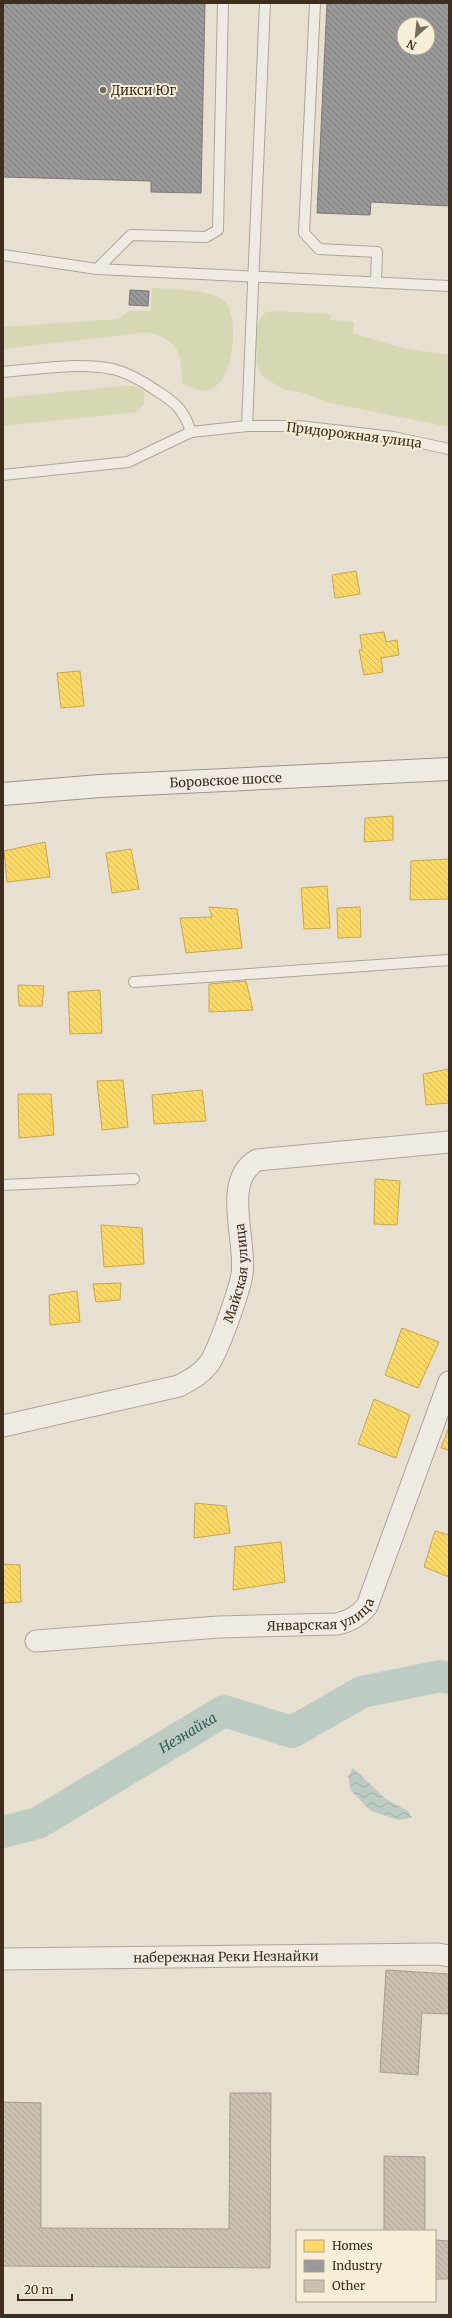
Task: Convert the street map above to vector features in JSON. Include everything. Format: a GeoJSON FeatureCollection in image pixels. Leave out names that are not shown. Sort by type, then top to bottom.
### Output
{"type":"FeatureCollection","features":[{"type":"Feature","properties":{"kind":"main road","name":"Боровское шоссе"},"geometry":{"type":"LineString","coordinates":[[3,794],[100,786],[449,769]]}},
{"type":"Feature","properties":{"kind":"street","name":"Майская улица"},"geometry":{"type":"LineString","coordinates":[[3,1426],[179,1386],[197,1377],[210,1364],[237,1294],[242,1273],[239,1184],[249,1165],[257,1160],[449,1142]]}},
{"type":"Feature","properties":{"kind":"street","name":"Январская улица"},"geometry":{"type":"LineString","coordinates":[[36,1641],[219,1627],[337,1624],[350,1620],[360,1614],[367,1606],[449,1382]]}},
{"type":"Feature","properties":{"kind":"street","name":"набережная Реки Незнайки"},"geometry":{"type":"LineString","coordinates":[[3,1959],[438,1954],[449,1956]]}},
{"type":"Feature","properties":{"kind":"lane"},"geometry":{"type":"LineString","coordinates":[[97,269],[131,235],[206,237],[218,230],[223,3]]}},
{"type":"Feature","properties":{"kind":"lane"},"geometry":{"type":"LineString","coordinates":[[246,426],[265,3]]}},
{"type":"Feature","properties":{"kind":"lane"},"geometry":{"type":"LineString","coordinates":[[315,3],[304,233],[319,250],[377,252],[376,282]]}},
{"type":"Feature","properties":{"kind":"lane"},"geometry":{"type":"LineString","coordinates":[[3,255],[97,269],[449,286]]}},
{"type":"Feature","properties":{"kind":"lane"},"geometry":{"type":"LineString","coordinates":[[3,372],[79,366],[114,369],[139,379],[175,402],[186,417],[191,432]]}},
{"type":"Feature","properties":{"kind":"lane","name":"Придорожная улица"},"geometry":{"type":"LineString","coordinates":[[3,475],[128,462],[191,432],[246,426],[296,425],[393,437],[449,449]]}},
{"type":"Feature","properties":{"kind":"lane"},"geometry":{"type":"LineString","coordinates":[[134,982],[449,960]]}},
{"type":"Feature","properties":{"kind":"lane"},"geometry":{"type":"LineString","coordinates":[[3,1185],[134,1179]]}},
{"type":"Feature","properties":{"kind":"green space"},"geometry":{"type":"Polygon","coordinates":[[[152,288],[200,292],[218,297],[224,301],[229,309],[232,321],[232,350],[229,364],[224,376],[217,385],[208,390],[198,390],[182,383],[181,364],[177,350],[173,344],[148,332],[3,349],[3,327],[118,319],[129,311],[151,311],[152,288]]]}},
{"type":"Feature","properties":{"kind":"green space"},"geometry":{"type":"Polygon","coordinates":[[[277,311],[331,314],[330,320],[354,322],[353,333],[402,348],[449,355],[449,427],[326,402],[304,393],[283,389],[262,376],[257,364],[256,333],[259,320],[266,312],[277,311]]]}},
{"type":"Feature","properties":{"kind":"green space"},"geometry":{"type":"Polygon","coordinates":[[[134,386],[144,390],[144,404],[137,412],[3,426],[3,398],[134,386]]]}},
{"type":"Feature","properties":{"kind":"water"},"geometry":{"type":"Polygon","coordinates":[[[353,1768],[386,1799],[408,1811],[412,1818],[398,1820],[371,1811],[351,1791],[348,1776],[353,1768]]]}},
{"type":"Feature","properties":{"kind":"building: Homes"},"geometry":{"type":"Polygon","coordinates":[[[356,571],[360,594],[335,598],[332,575],[356,571]]]}},
{"type":"Feature","properties":{"kind":"building: Homes"},"geometry":{"type":"Polygon","coordinates":[[[384,632],[386,642],[397,640],[399,655],[381,658],[383,672],[364,675],[359,650],[362,650],[360,635],[384,632]]]}},
{"type":"Feature","properties":{"kind":"building: Homes"},"geometry":{"type":"Polygon","coordinates":[[[80,671],[84,706],[61,708],[57,673],[80,671]]]}},
{"type":"Feature","properties":{"kind":"building: Homes"},"geometry":{"type":"Polygon","coordinates":[[[393,816],[393,840],[364,842],[365,818],[393,816]]]}},
{"type":"Feature","properties":{"kind":"building: Homes"},"geometry":{"type":"Polygon","coordinates":[[[45,842],[50,877],[7,882],[4,851],[45,842]]]}},
{"type":"Feature","properties":{"kind":"building: Homes"},"geometry":{"type":"Polygon","coordinates":[[[131,849],[139,889],[112,893],[106,853],[131,849]]]}},
{"type":"Feature","properties":{"kind":"building: Homes"},"geometry":{"type":"Polygon","coordinates":[[[449,859],[449,899],[410,900],[411,861],[449,859]]]}},
{"type":"Feature","properties":{"kind":"building: Homes"},"geometry":{"type":"Polygon","coordinates":[[[327,886],[330,928],[304,929],[301,888],[327,886]]]}},
{"type":"Feature","properties":{"kind":"building: Homes"},"geometry":{"type":"Polygon","coordinates":[[[209,907],[237,909],[242,948],[186,953],[180,918],[212,917],[209,907]]]}},
{"type":"Feature","properties":{"kind":"building: Homes"},"geometry":{"type":"Polygon","coordinates":[[[360,907],[361,937],[338,938],[337,908],[360,907]]]}},
{"type":"Feature","properties":{"kind":"building: Homes"},"geometry":{"type":"Polygon","coordinates":[[[246,981],[253,1010],[209,1012],[209,984],[246,981]]]}},
{"type":"Feature","properties":{"kind":"building: Homes"},"geometry":{"type":"Polygon","coordinates":[[[18,985],[44,986],[42,1006],[19,1006],[18,985]]]}},
{"type":"Feature","properties":{"kind":"building: Homes"},"geometry":{"type":"Polygon","coordinates":[[[100,990],[102,1033],[70,1034],[68,992],[100,990]]]}},
{"type":"Feature","properties":{"kind":"building: Homes"},"geometry":{"type":"Polygon","coordinates":[[[449,1069],[449,1103],[426,1105],[423,1074],[449,1069]]]}},
{"type":"Feature","properties":{"kind":"building: Homes"},"geometry":{"type":"Polygon","coordinates":[[[123,1080],[128,1127],[102,1130],[97,1081],[123,1080]]]}},
{"type":"Feature","properties":{"kind":"building: Homes"},"geometry":{"type":"Polygon","coordinates":[[[202,1090],[206,1121],[154,1124],[152,1095],[202,1090]]]}},
{"type":"Feature","properties":{"kind":"building: Homes"},"geometry":{"type":"Polygon","coordinates":[[[18,1094],[51,1094],[54,1135],[19,1138],[18,1094]]]}},
{"type":"Feature","properties":{"kind":"building: Homes"},"geometry":{"type":"Polygon","coordinates":[[[375,1179],[400,1181],[397,1225],[374,1224],[375,1179]]]}},
{"type":"Feature","properties":{"kind":"building: Homes"},"geometry":{"type":"Polygon","coordinates":[[[101,1225],[142,1228],[144,1264],[104,1267],[101,1225]]]}},
{"type":"Feature","properties":{"kind":"building: Homes"},"geometry":{"type":"Polygon","coordinates":[[[121,1283],[120,1300],[96,1302],[93,1284],[121,1283]]]}},
{"type":"Feature","properties":{"kind":"building: Homes"},"geometry":{"type":"Polygon","coordinates":[[[77,1291],[80,1322],[50,1325],[49,1295],[77,1291]]]}},
{"type":"Feature","properties":{"kind":"building: Homes"},"geometry":{"type":"Polygon","coordinates":[[[402,1328],[439,1342],[418,1388],[385,1375],[402,1328]]]}},
{"type":"Feature","properties":{"kind":"building: Homes"},"geometry":{"type":"Polygon","coordinates":[[[374,1399],[410,1415],[396,1458],[358,1444],[374,1399]]]}},
{"type":"Feature","properties":{"kind":"building: Homes"},"geometry":{"type":"Polygon","coordinates":[[[449,1427],[449,1450],[441,1448],[449,1427]]]}},
{"type":"Feature","properties":{"kind":"building: Homes"},"geometry":{"type":"Polygon","coordinates":[[[195,1503],[226,1506],[230,1533],[194,1538],[195,1503]]]}},
{"type":"Feature","properties":{"kind":"building: Homes"},"geometry":{"type":"Polygon","coordinates":[[[435,1531],[449,1535],[449,1577],[424,1567],[435,1531]]]}},
{"type":"Feature","properties":{"kind":"building: Homes"},"geometry":{"type":"Polygon","coordinates":[[[281,1542],[285,1582],[233,1590],[235,1547],[281,1542]]]}},
{"type":"Feature","properties":{"kind":"building: Homes"},"geometry":{"type":"Polygon","coordinates":[[[3,1564],[20,1565],[21,1602],[3,1603],[3,1564]]]}},
{"type":"Feature","properties":{"kind":"building: Industry","name":"Дикси Юг"},"geometry":{"type":"Polygon","coordinates":[[[3,3],[205,3],[201,193],[151,192],[151,181],[3,177],[3,3]]]}},
{"type":"Feature","properties":{"kind":"building: Industry"},"geometry":{"type":"Polygon","coordinates":[[[327,3],[449,3],[449,206],[371,202],[370,215],[317,213],[327,3]]]}},
{"type":"Feature","properties":{"kind":"building: Industry"},"geometry":{"type":"Polygon","coordinates":[[[130,290],[149,291],[148,306],[129,305],[130,290]]]}},
{"type":"Feature","properties":{"kind":"building: Other"},"geometry":{"type":"Polygon","coordinates":[[[386,1970],[449,1974],[449,2014],[422,2013],[418,2075],[380,2072],[386,1970]]]}},
{"type":"Feature","properties":{"kind":"building: Other"},"geometry":{"type":"Polygon","coordinates":[[[230,2093],[271,2093],[270,2268],[3,2266],[3,2102],[41,2103],[41,2228],[229,2229],[230,2093]]]}},
{"type":"Feature","properties":{"kind":"building: Other"},"geometry":{"type":"Polygon","coordinates":[[[384,2156],[425,2157],[425,2230],[384,2230],[384,2156]]]}},
{"type":"Feature","properties":{"kind":"building: Other"},"geometry":{"type":"Polygon","coordinates":[[[436,2240],[449,2241],[449,2279],[436,2279],[436,2240]]]}},
{"type":"Feature","properties":{"kind":"waterway","name":"Незнайка"},"geometry":{"type":"LineString","coordinates":[[3,1832],[38,1823],[224,1711],[292,1732],[362,1692],[441,1676],[449,1678]]}},
{"type":"Feature","properties":{"kind":"place","name":"Дикси Юг"},"geometry":{"type":"Point","coordinates":[103,90]}}]}
